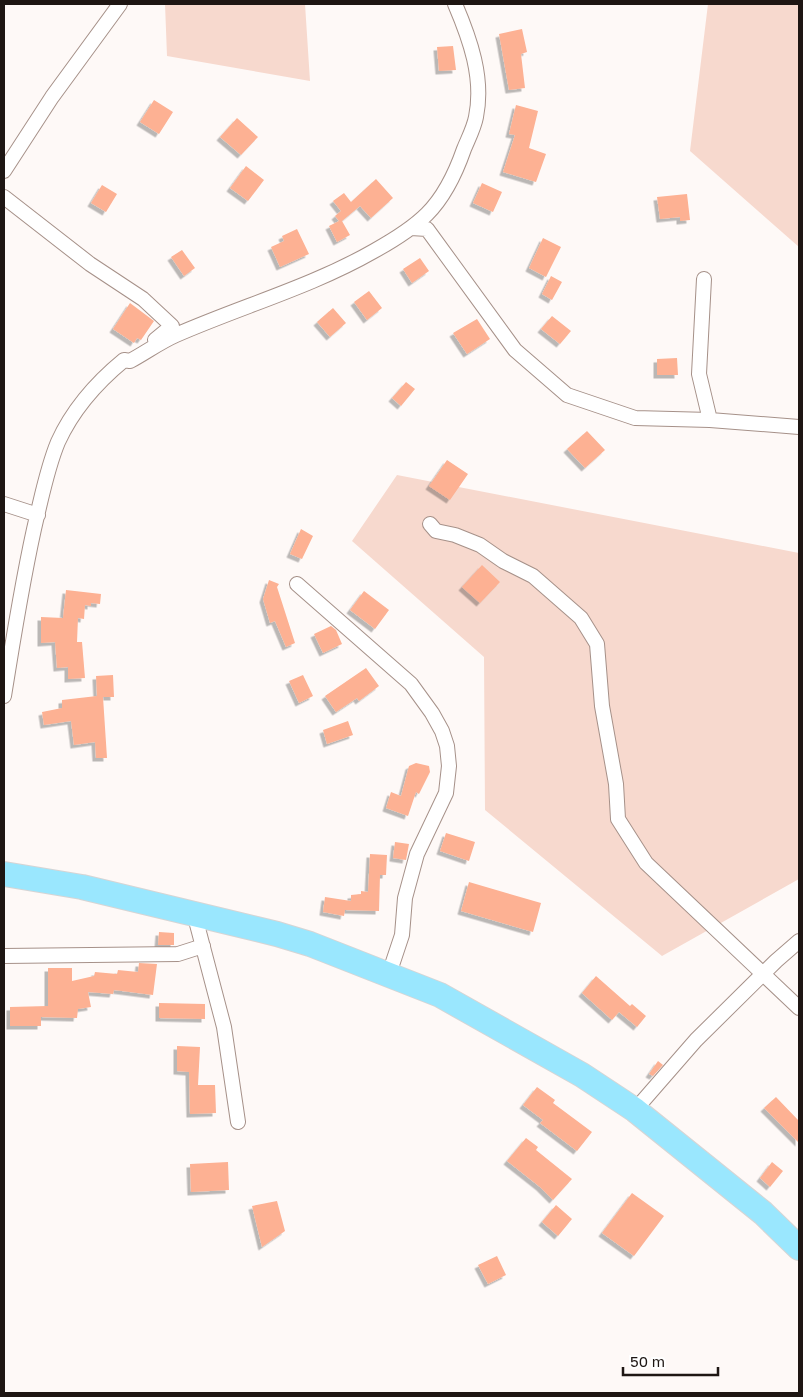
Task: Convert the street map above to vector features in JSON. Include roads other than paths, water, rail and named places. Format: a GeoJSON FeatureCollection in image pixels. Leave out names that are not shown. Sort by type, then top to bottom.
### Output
{"type":"FeatureCollection","features":[{"type":"Feature","properties":{"kind":"highway"},"geometry":{"type":"LineString","coordinates":[[4,874],[82,887],[241,924],[310,944],[389,974],[456,1003],[582,1075],[635,1110],[763,1213],[799,1248]]}},
{"type":"Feature","properties":{"kind":"street"},"geometry":{"type":"LineString","coordinates":[[4,171],[52,97],[120,4]]}},
{"type":"Feature","properties":{"kind":"street"},"geometry":{"type":"LineString","coordinates":[[4,696],[24,572],[50,463],[58,441],[82,401],[102,378],[124,360],[130,361],[175,336],[328,276],[386,244],[411,228],[427,214],[449,182],[476,118],[478,95],[476,65],[465,27],[455,4]]}},
{"type":"Feature","properties":{"kind":"street"},"geometry":{"type":"LineString","coordinates":[[4,197],[90,264],[143,299],[172,326],[130,361]]}},
{"type":"Feature","properties":{"kind":"street"},"geometry":{"type":"LineString","coordinates":[[411,228],[427,229],[515,350],[567,396],[635,418],[710,420],[799,428]]}},
{"type":"Feature","properties":{"kind":"street"},"geometry":{"type":"LineString","coordinates":[[704,279],[699,374],[710,420]]}},
{"type":"Feature","properties":{"kind":"street"},"geometry":{"type":"LineString","coordinates":[[4,504],[38,515]]}},
{"type":"Feature","properties":{"kind":"street"},"geometry":{"type":"LineString","coordinates":[[430,524],[436,531],[455,535],[480,545],[503,561],[534,576],[581,618],[597,644],[602,706],[616,784],[618,819],[646,863],[799,1008]]}},
{"type":"Feature","properties":{"kind":"street"},"geometry":{"type":"LineString","coordinates":[[297,584],[411,684],[432,713],[442,731],[447,746],[449,766],[446,793],[417,854],[405,898],[402,935],[389,974]]}},
{"type":"Feature","properties":{"kind":"street"},"geometry":{"type":"LineString","coordinates":[[194,913],[224,1027],[238,1122]]}},
{"type":"Feature","properties":{"kind":"street"},"geometry":{"type":"LineString","coordinates":[[635,1110],[696,1040],[776,960],[799,941]]}},
{"type":"Feature","properties":{"kind":"street"},"geometry":{"type":"LineString","coordinates":[[4,956],[178,954],[203,946]]}}]}
